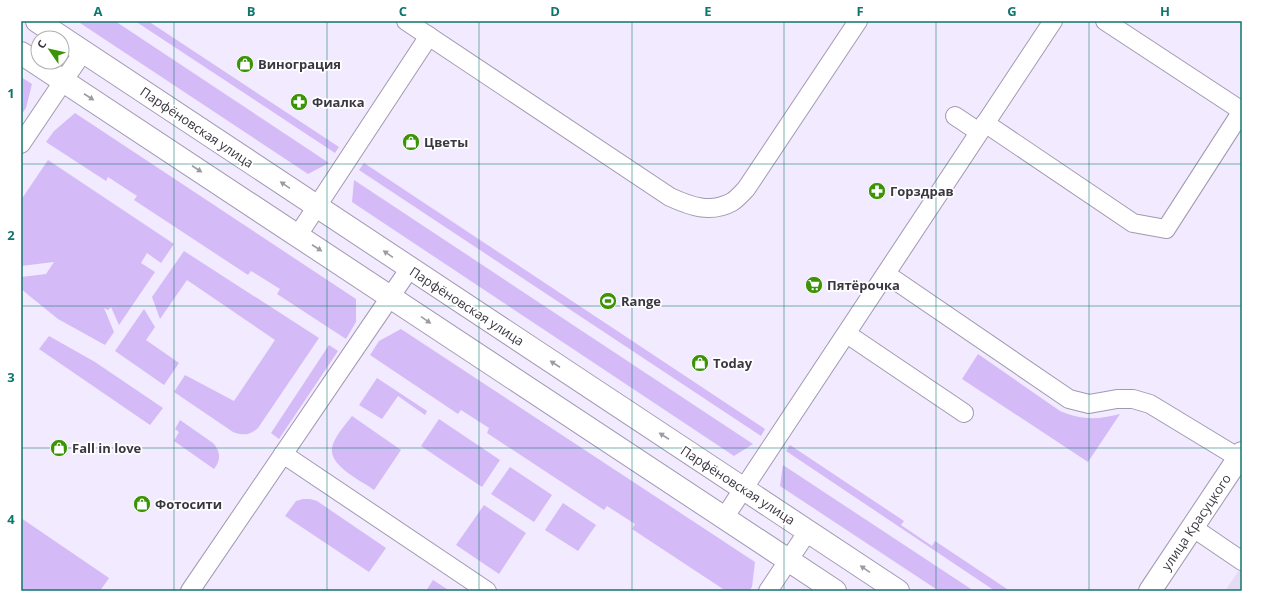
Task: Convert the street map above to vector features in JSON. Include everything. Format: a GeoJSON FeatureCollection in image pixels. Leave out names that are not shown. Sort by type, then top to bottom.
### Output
{"type":"FeatureCollection","features":[{"type":"Feature","properties":{"kind":"street","name":"Парфёновская улица"},"geometry":{"type":"LineString","coordinates":[[37,21],[898,591]]}},
{"type":"Feature","properties":{"kind":"street"},"geometry":{"type":"LineString","coordinates":[[21,53],[835,591]]}},
{"type":"Feature","properties":{"kind":"street","name":"улица Красуцкого"},"geometry":{"type":"LineString","coordinates":[[1150,591],[1240,456]]}},
{"type":"Feature","properties":{"kind":"lane"},"geometry":{"type":"LineString","coordinates":[[406,21],[670,197],[693,207],[713,208],[732,202],[746,189],[858,21]]}},
{"type":"Feature","properties":{"kind":"lane"},"geometry":{"type":"LineString","coordinates":[[724,518],[1053,21]]}},
{"type":"Feature","properties":{"kind":"lane"},"geometry":{"type":"LineString","coordinates":[[955,116],[982,128],[1133,223],[1166,229],[1242,111],[1105,21]]}},
{"type":"Feature","properties":{"kind":"lane"},"geometry":{"type":"LineString","coordinates":[[298,235],[429,36]]}},
{"type":"Feature","properties":{"kind":"lane"},"geometry":{"type":"LineString","coordinates":[[21,144],[83,52]]}},
{"type":"Feature","properties":{"kind":"lane"},"geometry":{"type":"LineString","coordinates":[[190,591],[410,268]]}},
{"type":"Feature","properties":{"kind":"lane"},"geometry":{"type":"LineString","coordinates":[[886,274],[1069,399],[1088,404],[1133,399],[1150,404],[1240,456]]}},
{"type":"Feature","properties":{"kind":"lane"},"geometry":{"type":"LineString","coordinates":[[847,334],[964,413]]}},
{"type":"Feature","properties":{"kind":"lane"},"geometry":{"type":"LineString","coordinates":[[283,454],[487,591]]}},
{"type":"Feature","properties":{"kind":"lane"},"geometry":{"type":"LineString","coordinates":[[1192,527],[1242,561]]}},
{"type":"Feature","properties":{"kind":"lane"},"geometry":{"type":"LineString","coordinates":[[768,591],[808,531]]}},
{"type":"Feature","properties":{"kind":"shaded area"},"geometry":{"type":"Polygon","coordinates":[[[77,21],[115,21],[329,163],[308,174],[77,21]]]}},
{"type":"Feature","properties":{"kind":"shaded area"},"geometry":{"type":"Polygon","coordinates":[[[135,21],[148,21],[339,147],[335,153],[135,21]]]}},
{"type":"Feature","properties":{"kind":"shaded area"},"geometry":{"type":"Polygon","coordinates":[[[21,77],[32,84],[26,108],[21,115],[21,77]]]}},
{"type":"Feature","properties":{"kind":"shaded area"},"geometry":{"type":"Polygon","coordinates":[[[75,113],[356,299],[356,322],[346,339],[277,294],[280,289],[251,271],[248,275],[134,200],[137,196],[108,177],[106,181],[46,142],[54,131],[75,113]]]}},
{"type":"Feature","properties":{"kind":"shaded area"},"geometry":{"type":"Polygon","coordinates":[[[48,160],[174,244],[161,263],[147,253],[141,263],[155,272],[119,325],[111,307],[108,310],[104,308],[114,332],[105,345],[58,319],[21,289],[21,277],[46,274],[54,262],[21,266],[21,200],[48,160]]]}},
{"type":"Feature","properties":{"kind":"shaded area"},"geometry":{"type":"Polygon","coordinates":[[[364,163],[765,429],[761,436],[359,170],[364,163]]]}},
{"type":"Feature","properties":{"kind":"shaded area"},"geometry":{"type":"Polygon","coordinates":[[[354,180],[753,444],[734,456],[352,202],[354,180]]]}},
{"type":"Feature","properties":{"kind":"shaded area"},"geometry":{"type":"Polygon","coordinates":[[[184,251],[319,338],[258,428],[252,432],[240,434],[233,432],[174,392],[185,375],[234,401],[275,340],[187,280],[160,319],[152,297],[184,251]]]}},
{"type":"Feature","properties":{"kind":"shaded area"},"geometry":{"type":"Polygon","coordinates":[[[144,309],[155,327],[146,340],[179,363],[164,385],[115,351],[144,309]]]}},
{"type":"Feature","properties":{"kind":"shaded area"},"geometry":{"type":"Polygon","coordinates":[[[401,329],[755,562],[752,587],[749,591],[726,591],[632,529],[635,524],[607,506],[604,510],[487,433],[489,428],[461,410],[458,414],[370,355],[379,341],[401,329]]]}},
{"type":"Feature","properties":{"kind":"shaded area"},"geometry":{"type":"Polygon","coordinates":[[[49,336],[95,362],[163,408],[150,425],[39,349],[49,336]]]}},
{"type":"Feature","properties":{"kind":"shaded area"},"geometry":{"type":"Polygon","coordinates":[[[329,345],[338,351],[279,439],[271,433],[329,345]]]}},
{"type":"Feature","properties":{"kind":"shaded area"},"geometry":{"type":"Polygon","coordinates":[[[978,354],[1060,411],[1075,416],[1090,418],[1120,414],[1088,462],[962,379],[978,354]]]}},
{"type":"Feature","properties":{"kind":"shaded area"},"geometry":{"type":"Polygon","coordinates":[[[377,378],[427,411],[425,415],[398,396],[382,419],[359,405],[377,378]]]}},
{"type":"Feature","properties":{"kind":"shaded area"},"geometry":{"type":"Polygon","coordinates":[[[352,416],[401,450],[374,490],[341,467],[332,455],[332,448],[335,440],[352,416]]]}},
{"type":"Feature","properties":{"kind":"shaded area"},"geometry":{"type":"Polygon","coordinates":[[[439,419],[500,460],[482,487],[421,446],[439,419]]]}},
{"type":"Feature","properties":{"kind":"shaded area"},"geometry":{"type":"Polygon","coordinates":[[[180,420],[216,446],[219,453],[219,459],[214,469],[174,441],[179,432],[175,429],[180,420]]]}},
{"type":"Feature","properties":{"kind":"shaded area"},"geometry":{"type":"Polygon","coordinates":[[[790,445],[904,521],[901,525],[932,546],[935,541],[1010,591],[995,591],[786,451],[790,445]]]}},
{"type":"Feature","properties":{"kind":"shaded area"},"geometry":{"type":"Polygon","coordinates":[[[783,465],[974,591],[939,591],[780,486],[783,465]]]}},
{"type":"Feature","properties":{"kind":"shaded area"},"geometry":{"type":"Polygon","coordinates":[[[510,467],[552,495],[534,522],[491,494],[510,467]]]}},
{"type":"Feature","properties":{"kind":"shaded area"},"geometry":{"type":"Polygon","coordinates":[[[303,499],[317,501],[386,548],[369,572],[285,516],[296,501],[303,499]]]}},
{"type":"Feature","properties":{"kind":"shaded area"},"geometry":{"type":"Polygon","coordinates":[[[563,503],[596,525],[578,551],[545,530],[563,503]]]}},
{"type":"Feature","properties":{"kind":"shaded area"},"geometry":{"type":"Polygon","coordinates":[[[484,505],[526,533],[499,574],[456,545],[484,505]]]}},
{"type":"Feature","properties":{"kind":"shaded area"},"geometry":{"type":"Polygon","coordinates":[[[21,518],[109,578],[100,591],[21,591],[21,518]]]}},
{"type":"Feature","properties":{"kind":"shaded area"},"geometry":{"type":"Polygon","coordinates":[[[1242,566],[1242,591],[1225,591],[1242,566]]]}},
{"type":"Feature","properties":{"kind":"shaded area"},"geometry":{"type":"Polygon","coordinates":[[[433,580],[450,591],[426,591],[433,580]]]}},
{"type":"Feature","properties":{"kind":"place","name":"Винограция"},"geometry":{"type":"Point","coordinates":[245,64]}},
{"type":"Feature","properties":{"kind":"place","name":"Фиалка"},"geometry":{"type":"Point","coordinates":[299,102]}},
{"type":"Feature","properties":{"kind":"place","name":"Цветы"},"geometry":{"type":"Point","coordinates":[411,142]}},
{"type":"Feature","properties":{"kind":"place","name":"Горздрав"},"geometry":{"type":"Point","coordinates":[877,191]}},
{"type":"Feature","properties":{"kind":"place","name":"Пятёрочка"},"geometry":{"type":"Point","coordinates":[814,285]}},
{"type":"Feature","properties":{"kind":"place","name":"Range"},"geometry":{"type":"Point","coordinates":[608,301]}},
{"type":"Feature","properties":{"kind":"place","name":"Today"},"geometry":{"type":"Point","coordinates":[700,363]}},
{"type":"Feature","properties":{"kind":"place","name":"Fall in love"},"geometry":{"type":"Point","coordinates":[59,448]}},
{"type":"Feature","properties":{"kind":"place","name":"Фотосити"},"geometry":{"type":"Point","coordinates":[142,504]}}]}
